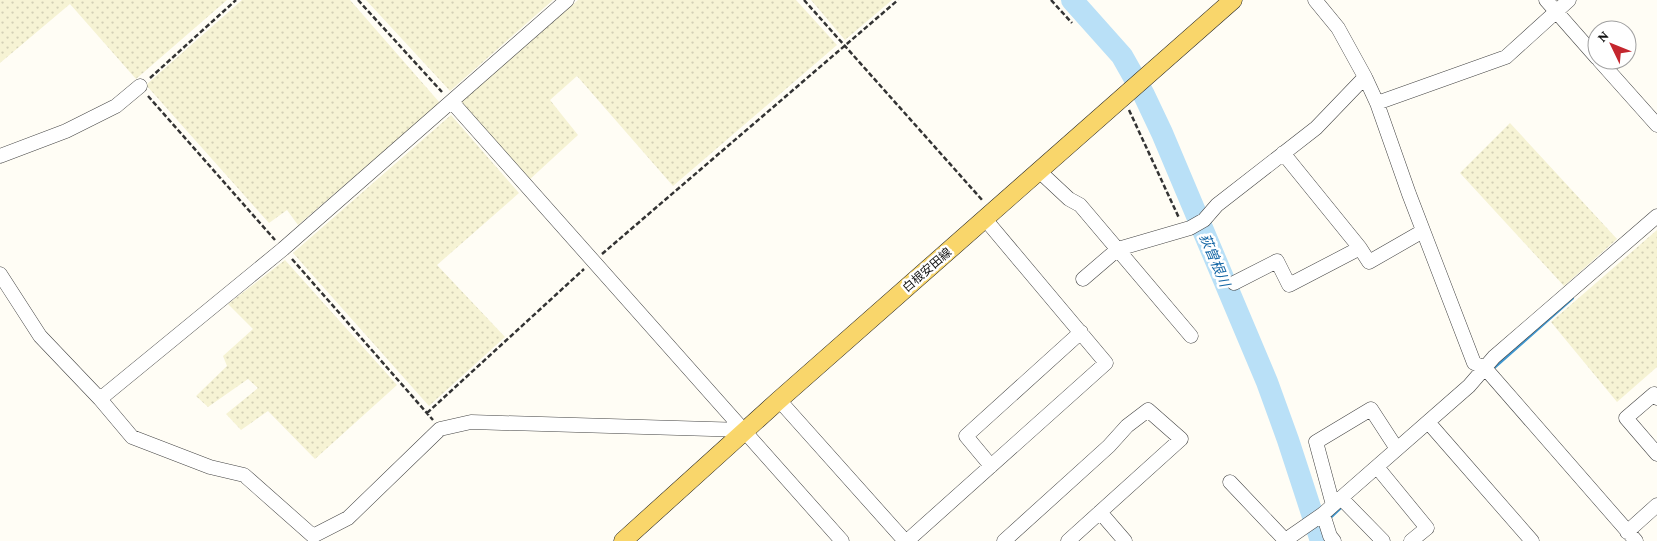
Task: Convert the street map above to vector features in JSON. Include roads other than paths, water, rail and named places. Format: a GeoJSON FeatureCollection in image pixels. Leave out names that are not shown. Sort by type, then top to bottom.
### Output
{"type":"FeatureCollection","features":[{"type":"Feature","properties":{"kind":"main road","name":"白根安田線"},"geometry":{"type":"LineString","coordinates":[[623,541],[745,430],[1233,0]]}},
{"type":"Feature","properties":{"kind":"street"},"geometry":{"type":"LineString","coordinates":[[100,399],[283,249],[567,0]]}},
{"type":"Feature","properties":{"kind":"street"},"geometry":{"type":"LineString","coordinates":[[1315,0],[1338,28],[1377,103],[1423,231],[1474,363],[1485,368],[1494,382],[1631,536],[1657,505]]}},
{"type":"Feature","properties":{"kind":"street"},"geometry":{"type":"LineString","coordinates":[[1546,0],[1587,47]]}},
{"type":"Feature","properties":{"kind":"street"},"geometry":{"type":"LineString","coordinates":[[1377,103],[1506,57],[1569,0]]}},
{"type":"Feature","properties":{"kind":"street"},"geometry":{"type":"LineString","coordinates":[[1608,70],[1657,125]]}},
{"type":"Feature","properties":{"kind":"street"},"geometry":{"type":"LineString","coordinates":[[1082,279],[1118,249],[1187,229],[1204,220],[1216,205],[1316,128],[1365,77]]}},
{"type":"Feature","properties":{"kind":"street"},"geometry":{"type":"LineString","coordinates":[[0,156],[66,131],[116,106],[140,86]]}},
{"type":"Feature","properties":{"kind":"street"},"geometry":{"type":"LineString","coordinates":[[452,102],[592,262],[745,430],[842,541]]}},
{"type":"Feature","properties":{"kind":"street"},"geometry":{"type":"LineString","coordinates":[[1284,153],[1360,248],[1369,262],[1423,231]]}},
{"type":"Feature","properties":{"kind":"street"},"geometry":{"type":"LineString","coordinates":[[1039,171],[1069,199],[1080,205],[1192,336]]}},
{"type":"Feature","properties":{"kind":"street"},"geometry":{"type":"LineString","coordinates":[[779,400],[906,541],[1106,362],[989,215]]}},
{"type":"Feature","properties":{"kind":"street"},"geometry":{"type":"LineString","coordinates":[[1230,482],[1284,541],[1332,505],[1377,467],[1469,386],[1494,357],[1657,216]]}},
{"type":"Feature","properties":{"kind":"street"},"geometry":{"type":"LineString","coordinates":[[1234,283],[1277,261],[1289,286],[1360,248]]}},
{"type":"Feature","properties":{"kind":"street"},"geometry":{"type":"LineString","coordinates":[[0,275],[40,336],[100,399],[132,437],[210,466],[244,475],[313,536],[348,518],[440,429],[471,422],[745,430]]}},
{"type":"Feature","properties":{"kind":"street"},"geometry":{"type":"LineString","coordinates":[[991,466],[966,436],[1081,332]]}},
{"type":"Feature","properties":{"kind":"street"},"geometry":{"type":"LineString","coordinates":[[1657,398],[1654,394],[1626,418],[1657,454]]}},
{"type":"Feature","properties":{"kind":"street"},"geometry":{"type":"LineString","coordinates":[[1334,541],[1330,536],[1332,505],[1316,442],[1371,408],[1397,449]]}},
{"type":"Feature","properties":{"kind":"street"},"geometry":{"type":"LineString","coordinates":[[1004,541],[1109,446],[1127,426],[1148,410],[1181,439],[1068,541]]}},
{"type":"Feature","properties":{"kind":"street"},"geometry":{"type":"LineString","coordinates":[[1428,422],[1532,541]]}},
{"type":"Feature","properties":{"kind":"street"},"geometry":{"type":"LineString","coordinates":[[1377,467],[1427,528],[1411,541]]}},
{"type":"Feature","properties":{"kind":"street"},"geometry":{"type":"LineString","coordinates":[[1332,505],[1383,541]]}},
{"type":"Feature","properties":{"kind":"street"},"geometry":{"type":"LineString","coordinates":[[1100,512],[1124,541]]}},
{"type":"Feature","properties":{"kind":"waterway","name":"荻曽根川"},"geometry":{"type":"LineString","coordinates":[[1072,0],[1122,56],[1144,95],[1162,133],[1267,382],[1321,541]]}},
{"type":"Feature","properties":{"kind":"waterway"},"geometry":{"type":"LineString","coordinates":[[1493,368],[1572,298]]}},
{"type":"Feature","properties":{"kind":"waterway"},"geometry":{"type":"LineString","coordinates":[[1327,520],[1344,504]]}}]}
